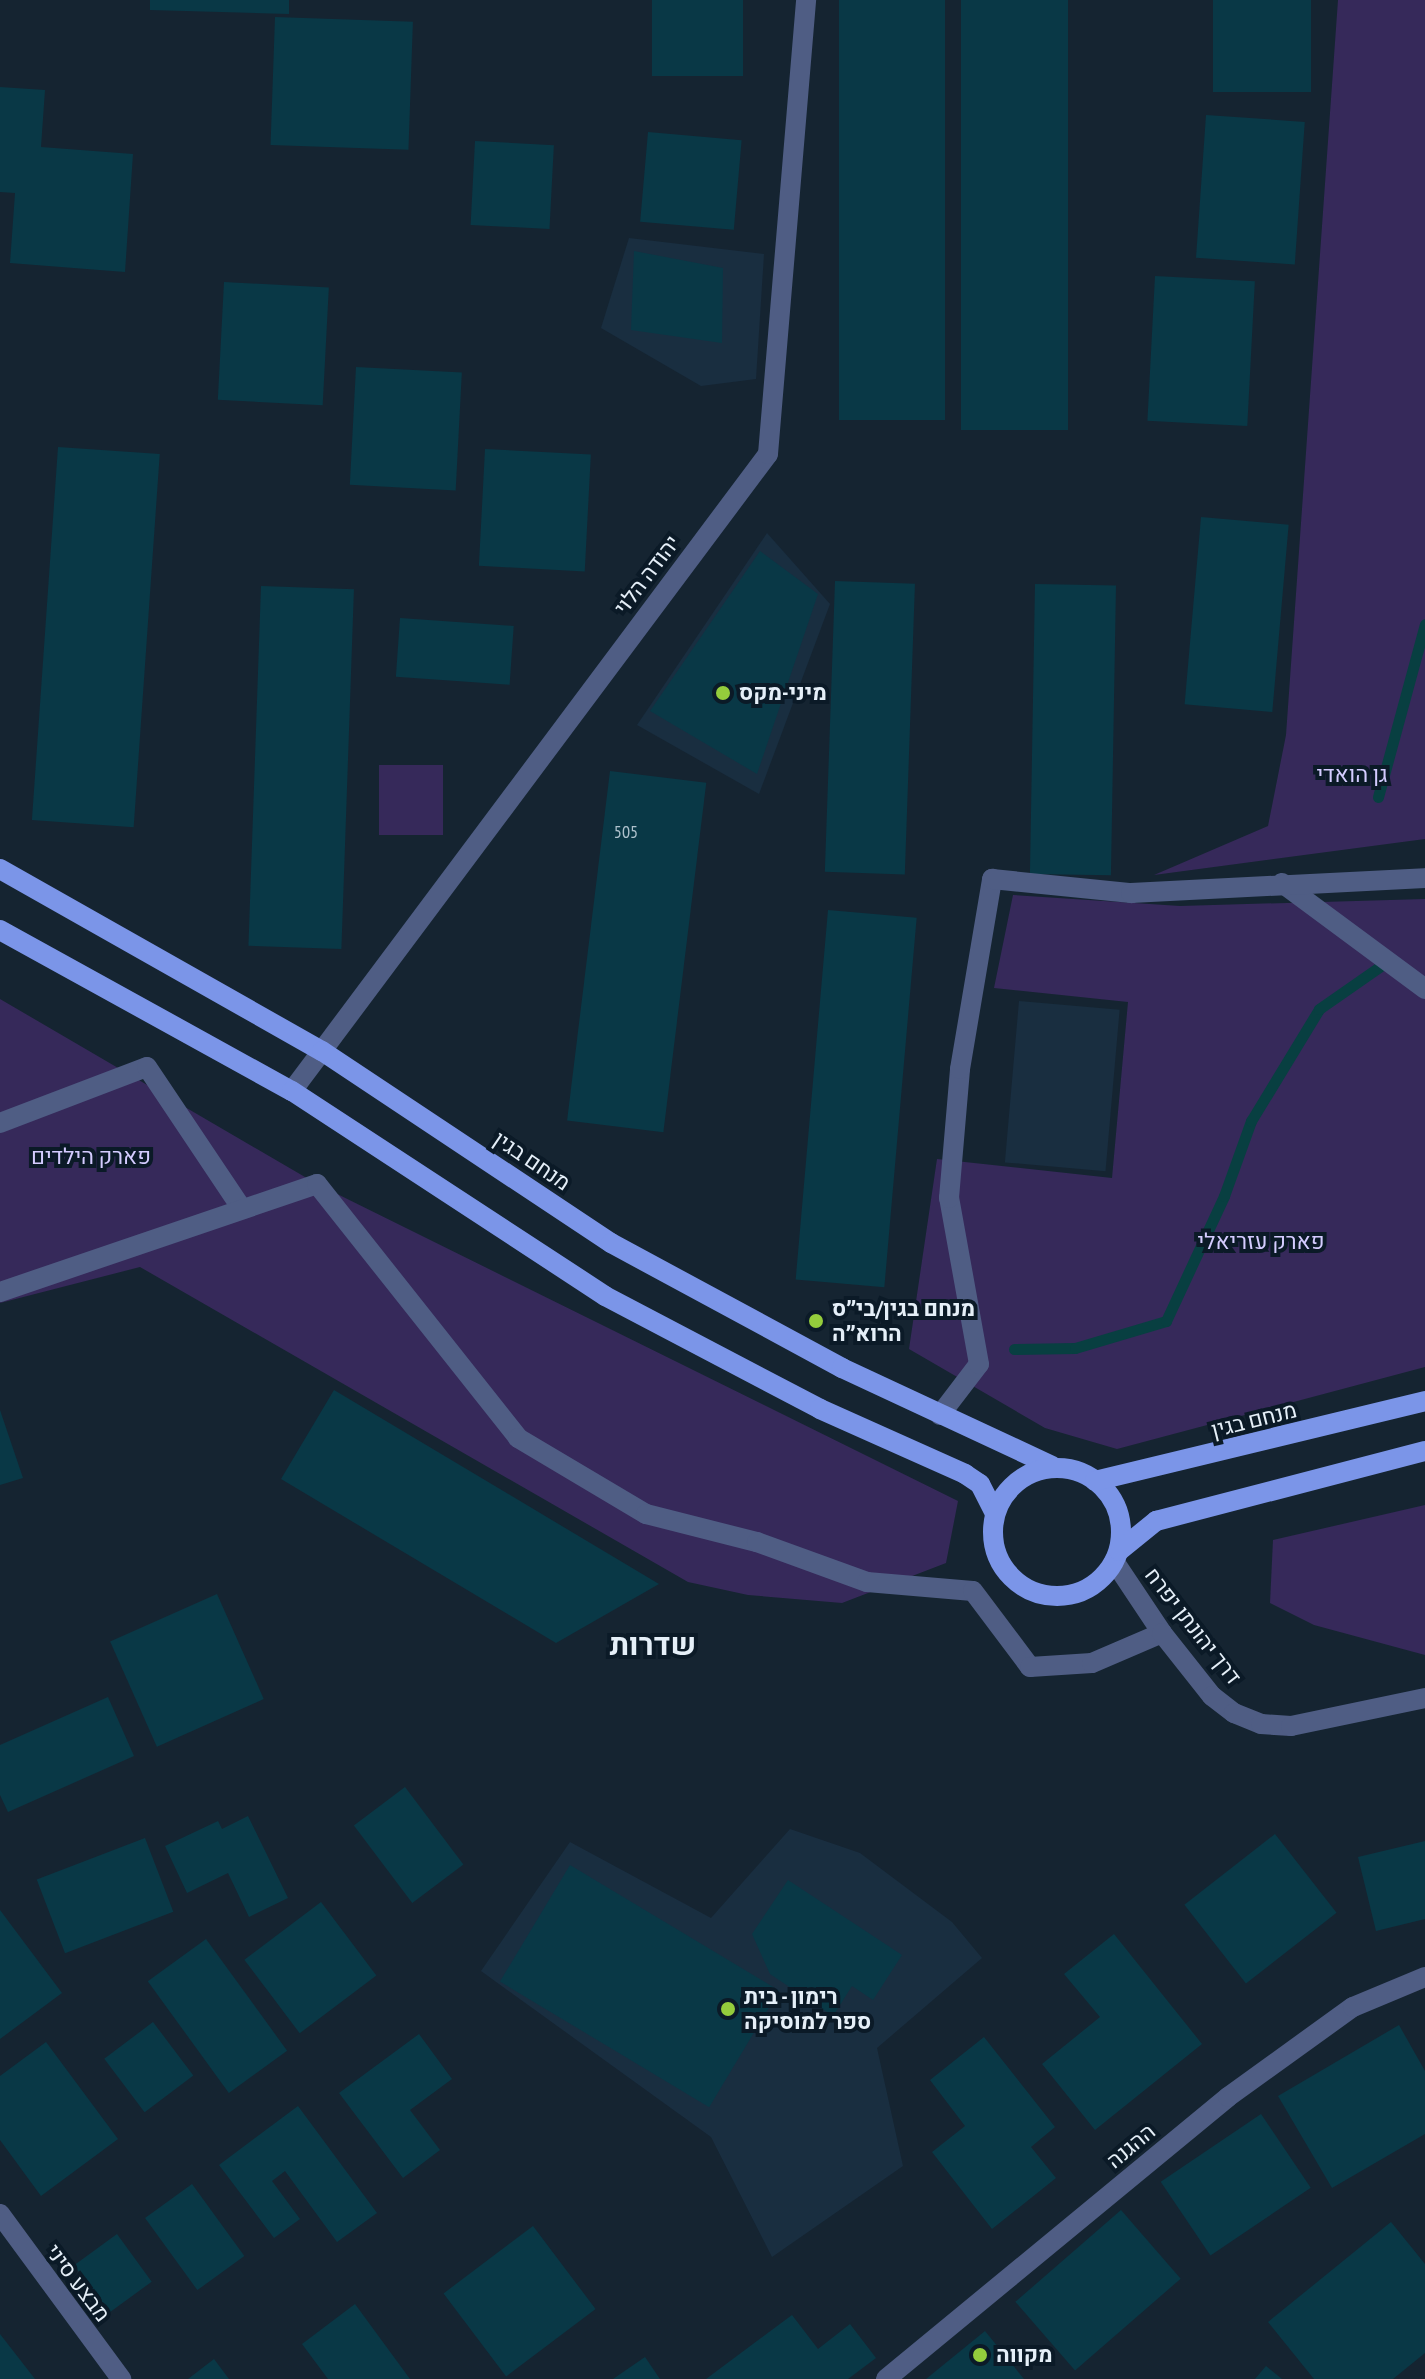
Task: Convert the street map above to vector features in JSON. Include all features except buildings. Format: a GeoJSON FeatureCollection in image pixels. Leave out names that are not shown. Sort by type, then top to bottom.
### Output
{"type":"FeatureCollection","features":[{"type":"Feature","properties":{"kind":"main road","name":"מנחם בגין"},"geometry":{"type":"LineString","coordinates":[[0,869],[322,1051],[611,1243],[940,1415],[1052,1466]]}},
{"type":"Feature","properties":{"kind":"main road"},"geometry":{"type":"LineString","coordinates":[[0,930],[292,1091],[605,1296],[820,1409],[965,1474],[980,1484],[995,1513],[998,1556],[1017,1583],[1035,1593],[1066,1596],[1086,1590],[1117,1556],[1156,1521],[1425,1451]]}},
{"type":"Feature","properties":{"kind":"main road","name":"מנחם בגין"},"geometry":{"type":"LineString","coordinates":[[1095,1481],[1425,1401]]}},
{"type":"Feature","properties":{"kind":"main road"},"geometry":{"type":"LineString","coordinates":[[995,1513],[1016,1482],[1052,1466],[1095,1481],[1119,1513],[1117,1556]]}},
{"type":"Feature","properties":{"kind":"street","name":"יהודה הלוי"},"geometry":{"type":"LineString","coordinates":[[292,1091],[768,454],[806,0]]}},
{"type":"Feature","properties":{"kind":"street"},"geometry":{"type":"LineString","coordinates":[[940,1415],[979,1364],[949,1198],[960,1069],[992,879],[1131,893],[1425,878]]}},
{"type":"Feature","properties":{"kind":"street"},"geometry":{"type":"LineString","coordinates":[[1282,883],[1425,989]]}},
{"type":"Feature","properties":{"kind":"street"},"geometry":{"type":"LineString","coordinates":[[0,1123],[147,1067],[242,1209]]}},
{"type":"Feature","properties":{"kind":"street"},"geometry":{"type":"LineString","coordinates":[[0,1292],[317,1184],[518,1438],[646,1514],[757,1542],[867,1582],[973,1591],[1030,1667],[1092,1663],[1162,1633]]}},
{"type":"Feature","properties":{"kind":"street","name":"דרך יהונתן יפרח"},"geometry":{"type":"LineString","coordinates":[[1117,1556],[1162,1633],[1212,1696],[1234,1713],[1261,1724],[1291,1726],[1425,1698]]}},
{"type":"Feature","properties":{"kind":"street","name":"ההגנה"},"geometry":{"type":"LineString","coordinates":[[892,2375],[1228,2097],[1353,2007],[1425,1977]]}},
{"type":"Feature","properties":{"kind":"street","name":"מבצע סיני"},"geometry":{"type":"LineString","coordinates":[[0,2214],[121,2379]]}},
{"type":"Feature","properties":{"kind":"shaded area"},"geometry":{"type":"Polygon","coordinates":[[[629,238],[764,254],[756,379],[701,386],[601,328],[629,238]]]}},
{"type":"Feature","properties":{"kind":"shaded area"},"geometry":{"type":"Polygon","coordinates":[[[767,533],[830,604],[759,794],[637,725],[767,533]]]}},
{"type":"Feature","properties":{"kind":"shaded area"},"geometry":{"type":"Polygon","coordinates":[[[1019,1001],[1120,1010],[1105,1171],[1005,1162],[1019,1001]]]}},
{"type":"Feature","properties":{"kind":"shaded area","name":"רימון - בית ספר למוסיקה"},"geometry":{"type":"Polygon","coordinates":[[[790,1829],[860,1853],[952,1922],[982,1958],[877,2048],[903,2166],[772,2257],[711,2137],[481,1971],[570,1842],[711,1918],[790,1829]]]}},
{"type":"Feature","properties":{"kind":"green space","name":"גן הואדי"},"geometry":{"type":"Polygon","coordinates":[[[1338,0],[1425,0],[1425,839],[1154,875],[1268,826],[1286,735],[1338,0]]]}},
{"type":"Feature","properties":{"kind":"green space"},"geometry":{"type":"Polygon","coordinates":[[[379,765],[443,765],[443,835],[379,835],[379,765]]]}},
{"type":"Feature","properties":{"kind":"green space","name":"פארק עזריאלי"},"geometry":{"type":"Polygon","coordinates":[[[1013,895],[1180,906],[1425,899],[1425,1367],[1117,1449],[1045,1428],[909,1349],[937,1159],[1112,1178],[1128,1002],[994,988],[1013,895]]]}},
{"type":"Feature","properties":{"kind":"green space","name":"פארק הילדים"},"geometry":{"type":"Polygon","coordinates":[[[0,999],[317,1184],[958,1501],[946,1563],[842,1603],[748,1595],[688,1582],[140,1267],[0,1303],[0,999]]]}},
{"type":"Feature","properties":{"kind":"green space"},"geometry":{"type":"Polygon","coordinates":[[[1425,1505],[1425,1655],[1314,1625],[1270,1603],[1273,1540],[1425,1505]]]}},
{"type":"Feature","properties":{"kind":"waterway"},"geometry":{"type":"LineString","coordinates":[[1378,797],[1425,624]]}},
{"type":"Feature","properties":{"kind":"waterway"},"geometry":{"type":"LineString","coordinates":[[1014,1349],[1075,1348],[1166,1321],[1224,1196],[1251,1121],[1319,1009],[1385,963]]}},
{"type":"Feature","properties":{"kind":"place","name":"מיני-מקס"},"geometry":{"type":"Point","coordinates":[723,693]}},
{"type":"Feature","properties":{"kind":"place","name":"מנחם בגין/בי״ס הרוא״ה"},"geometry":{"type":"Point","coordinates":[816,1321]}},
{"type":"Feature","properties":{"kind":"place","name":"רימון - בית ספר למוסיקה"},"geometry":{"type":"Point","coordinates":[728,2009]}},
{"type":"Feature","properties":{"kind":"place","name":"מקווה"},"geometry":{"type":"Point","coordinates":[980,2355]}},
{"type":"Feature","properties":{"kind":"district","name":"שדרות"},"geometry":{"type":"Point","coordinates":[653,1644]}}]}
